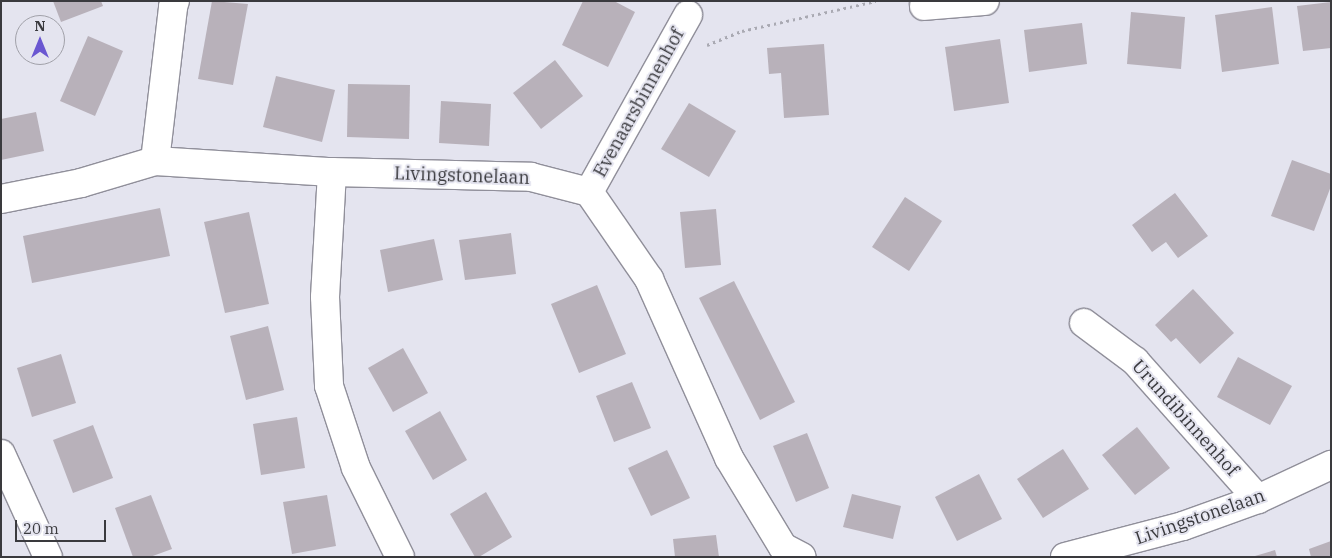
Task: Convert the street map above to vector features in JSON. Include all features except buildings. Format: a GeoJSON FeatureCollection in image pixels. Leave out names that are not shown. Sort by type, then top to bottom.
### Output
{"type":"FeatureCollection","features":[{"type":"Feature","properties":{"kind":"street"},"geometry":{"type":"LineString","coordinates":[[155,161],[175,1]]}},
{"type":"Feature","properties":{"kind":"street"},"geometry":{"type":"LineString","coordinates":[[924,6],[969,2]]}},
{"type":"Feature","properties":{"kind":"street","name":"Evenaarsbinnenhof"},"geometry":{"type":"LineString","coordinates":[[589,192],[688,15]]}},
{"type":"Feature","properties":{"kind":"street","name":"Livingstonelaan"},"geometry":{"type":"LineString","coordinates":[[1,199],[81,183],[155,161],[332,172],[531,177],[589,192]]}},
{"type":"Feature","properties":{"kind":"street"},"geometry":{"type":"LineString","coordinates":[[332,172],[324,297],[329,386],[356,468],[400,557]]}},
{"type":"Feature","properties":{"kind":"street"},"geometry":{"type":"LineString","coordinates":[[589,192],[649,279],[729,458],[783,547],[802,557]]}},
{"type":"Feature","properties":{"kind":"street","name":"Urundibinnenhof"},"geometry":{"type":"LineString","coordinates":[[1084,323],[1135,360],[1258,499]]}},
{"type":"Feature","properties":{"kind":"street"},"geometry":{"type":"LineString","coordinates":[[1,454],[48,557]]}},
{"type":"Feature","properties":{"kind":"street","name":"Livingstonelaan"},"geometry":{"type":"LineString","coordinates":[[1065,557],[1183,526],[1258,499],[1331,465]]}},
{"type":"Feature","properties":{"kind":"path"},"geometry":{"type":"LineString","coordinates":[[662,62],[742,31],[876,1]]}}]}
